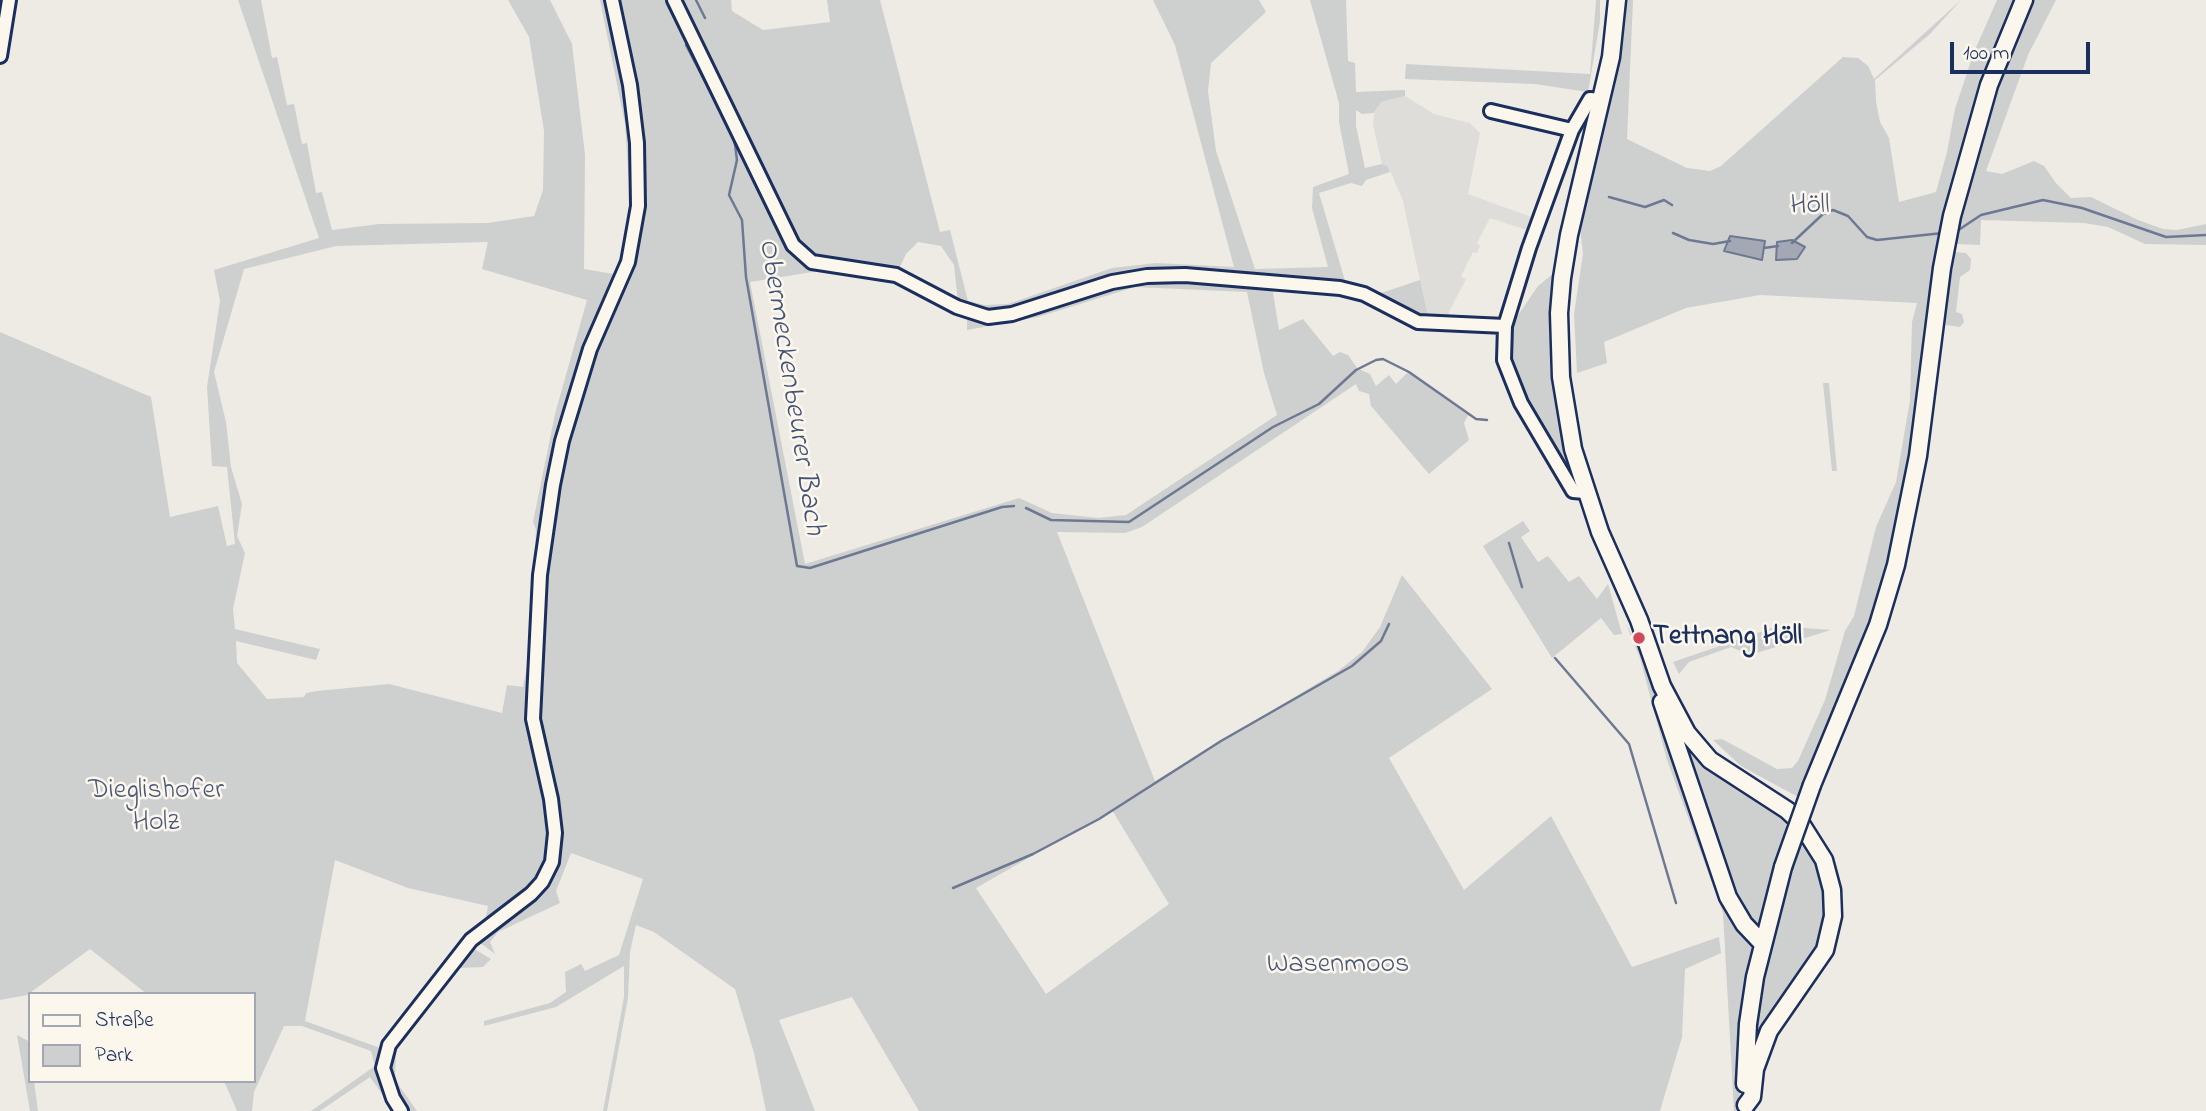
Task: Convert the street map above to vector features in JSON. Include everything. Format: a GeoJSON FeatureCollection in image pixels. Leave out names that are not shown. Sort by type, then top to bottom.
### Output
{"type":"FeatureCollection","features":[{"type":"Feature","properties":{"kind":"main road"},"geometry":{"type":"LineString","coordinates":[[1617,0],[1611,57],[1565,258],[1559,313],[1561,377],[1566,420],[1585,492],[1642,627],[1662,686],[1687,733],[1700,750],[1800,822],[1816,845],[1830,880],[1833,916],[1825,950],[1769,1031],[1755,1069],[1752,1097],[1746,1108]]}},
{"type":"Feature","properties":{"kind":"main road"},"geometry":{"type":"LineString","coordinates":[[1746,1108],[1744,1060],[1762,943],[1783,867],[1812,785],[1878,625],[1896,565],[1918,456],[1942,268],[1952,216],[1989,85],[2024,0]]}},
{"type":"Feature","properties":{"kind":"main road"},"geometry":{"type":"LineString","coordinates":[[1662,686],[1661,700],[1673,741],[1728,897],[1744,924],[1762,943]]}},
{"type":"Feature","properties":{"kind":"street"},"geometry":{"type":"LineString","coordinates":[[0,56],[9,0]]}},
{"type":"Feature","properties":{"kind":"street"},"geometry":{"type":"LineString","coordinates":[[401,1111],[393,1098],[383,1068],[389,1045],[471,940],[531,894],[542,882],[552,862],[555,834],[551,800],[533,719],[540,575],[562,441],[590,349],[628,262],[639,206],[637,143],[630,85],[612,0]]}},
{"type":"Feature","properties":{"kind":"street"},"geometry":{"type":"LineString","coordinates":[[674,0],[793,245],[812,262],[896,275],[957,307],[988,317],[1012,314],[1087,289],[1147,276],[1185,275],[1353,290],[1427,324],[1505,326]]}},
{"type":"Feature","properties":{"kind":"street"},"geometry":{"type":"LineString","coordinates":[[1585,492],[1573,491],[1521,403],[1504,360],[1505,326],[1572,130],[1590,99],[1602,100]]}},
{"type":"Feature","properties":{"kind":"street"},"geometry":{"type":"LineString","coordinates":[[1491,111],[1572,130]]}},
{"type":"Feature","properties":{"kind":"shaded area"},"geometry":{"type":"Polygon","coordinates":[[[1405,96],[1434,114],[1470,123],[1480,133],[1468,194],[1537,219],[1533,232],[1490,218],[1477,243],[1480,246],[1477,253],[1473,252],[1461,276],[1466,279],[1449,312],[1449,324],[1429,322],[1403,201],[1388,166],[1382,164],[1373,125],[1374,114],[1381,102],[1405,96]]]}},
{"type":"Feature","properties":{"kind":"shaded area"},"geometry":{"type":"Polygon","coordinates":[[[1730,236],[1765,241],[1762,260],[1724,251],[1730,236]]]}},
{"type":"Feature","properties":{"kind":"shaded area"},"geometry":{"type":"Polygon","coordinates":[[[1792,240],[1805,247],[1797,259],[1776,260],[1777,242],[1792,240]]]}},
{"type":"Feature","properties":{"kind":"green space","name":"Dieglishofer Holz"},"geometry":{"type":"Polygon","coordinates":[[[238,0],[261,0],[272,58],[277,57],[287,105],[294,104],[302,144],[307,143],[316,193],[322,192],[332,230],[379,224],[488,223],[534,216],[543,190],[544,131],[529,37],[508,0],[550,0],[572,44],[585,155],[584,269],[614,274],[622,251],[630,199],[625,124],[600,0],[608,0],[619,45],[635,148],[631,241],[561,439],[531,697],[551,823],[548,863],[531,890],[485,922],[488,906],[408,888],[335,860],[305,1021],[383,1049],[380,1055],[382,1079],[394,1111],[370,1077],[320,1111],[311,1111],[375,1066],[371,1051],[302,1026],[284,1026],[254,1092],[252,1111],[237,1111],[225,1083],[256,1083],[256,992],[144,992],[90,949],[27,995],[0,1000],[0,332],[151,397],[170,517],[218,506],[227,546],[235,544],[227,467],[212,466],[207,387],[220,301],[214,270],[319,238],[238,0]],[[488,242],[336,246],[244,269],[214,372],[226,422],[231,467],[242,504],[237,536],[245,553],[233,609],[235,629],[320,649],[316,660],[236,641],[237,663],[267,699],[304,697],[306,693],[317,691],[389,684],[502,713],[507,685],[523,687],[529,656],[536,530],[533,522],[555,414],[587,300],[482,269],[488,242]]]}},
{"type":"Feature","properties":{"kind":"green space","name":"Wasenmoos"},"geometry":{"type":"Polygon","coordinates":[[[615,0],[671,0],[793,255],[814,268],[825,270],[750,282],[805,564],[1019,498],[1052,513],[1098,518],[1126,515],[1277,415],[1264,373],[1247,292],[1135,287],[1038,317],[967,330],[967,316],[991,321],[1119,284],[1173,279],[1272,286],[1279,330],[1303,319],[1333,356],[1340,352],[1348,355],[1357,368],[1370,374],[1376,386],[1389,375],[1396,384],[1408,372],[1468,415],[1464,423],[1469,440],[1429,474],[1371,406],[1369,394],[1359,391],[1356,384],[1142,527],[1125,533],[1057,532],[1155,781],[1338,671],[1362,652],[1380,627],[1402,575],[1492,689],[1389,758],[1464,890],[1551,816],[1632,967],[1719,937],[1721,953],[1685,969],[1682,1037],[1660,1111],[919,1111],[852,997],[779,1020],[815,1111],[766,1111],[754,1053],[735,989],[654,932],[636,925],[630,952],[628,998],[607,1111],[603,1111],[624,997],[624,966],[556,1007],[484,1026],[484,1021],[550,1003],[566,992],[565,972],[581,964],[585,971],[619,955],[643,879],[571,853],[556,891],[560,903],[498,932],[490,942],[495,954],[479,942],[545,888],[559,856],[559,820],[538,729],[547,556],[566,435],[642,213],[615,0]],[[1112,810],[976,888],[1046,994],[1169,904],[1112,810]]]}},
{"type":"Feature","properties":{"kind":"green space"},"geometry":{"type":"Polygon","coordinates":[[[678,0],[731,0],[732,11],[763,30],[830,22],[827,0],[880,0],[940,232],[950,230],[968,301],[985,305],[1008,304],[1112,268],[1156,263],[1234,267],[1175,45],[1153,0],[1259,0],[1266,12],[1211,63],[1208,91],[1216,151],[1255,269],[1328,267],[1312,208],[1313,187],[1349,174],[1339,122],[1339,103],[1310,0],[1346,0],[1348,61],[1355,63],[1356,92],[1405,90],[1405,96],[1381,102],[1374,113],[1362,114],[1356,110],[1356,126],[1365,168],[1382,164],[1388,166],[1390,172],[1366,180],[1362,186],[1351,183],[1319,193],[1346,284],[1170,271],[995,313],[958,303],[954,265],[941,246],[918,242],[906,254],[898,271],[819,262],[803,251],[678,0]]]}},
{"type":"Feature","properties":{"kind":"green space"},"geometry":{"type":"Polygon","coordinates":[[[1596,0],[1600,0],[1600,21],[1588,92],[1535,84],[1405,79],[1406,64],[1590,74],[1596,0]]]}},
{"type":"Feature","properties":{"kind":"green space","name":"Höll"},"geometry":{"type":"Polygon","coordinates":[[[1623,0],[1633,0],[1627,139],[1687,168],[1710,171],[1721,166],[1843,57],[1858,58],[1868,66],[1874,79],[1961,0],[1930,34],[1875,80],[1876,102],[1880,122],[1889,138],[1899,202],[1936,192],[1955,109],[1974,52],[1997,0],[2019,0],[1987,76],[1960,156],[1936,252],[1912,452],[1883,586],[1859,655],[1798,797],[1741,766],[1713,740],[1722,739],[1777,769],[1792,768],[1798,761],[1825,700],[1845,631],[1854,616],[1876,527],[1896,482],[1910,400],[1912,322],[1917,303],[1760,295],[1686,308],[1604,342],[1607,363],[1577,373],[1574,314],[1583,254],[1580,228],[1583,190],[1623,0]]]}},
{"type":"Feature","properties":{"kind":"green space"},"geometry":{"type":"Polygon","coordinates":[[[2033,0],[2056,0],[2028,55],[1986,171],[2002,174],[2034,161],[2044,166],[2071,198],[2091,197],[2163,229],[2177,230],[2206,224],[2206,245],[2145,244],[2108,227],[2084,223],[1981,220],[1980,245],[1957,244],[1961,201],[1978,142],[2002,72],[2033,0]]]}},
{"type":"Feature","properties":{"kind":"green space"},"geometry":{"type":"Polygon","coordinates":[[[1955,252],[1966,253],[1971,259],[1970,270],[1960,277],[1956,312],[1962,314],[1964,322],[1960,327],[1946,325],[1944,321],[1955,252]]]}},
{"type":"Feature","properties":{"kind":"green space"},"geometry":{"type":"Polygon","coordinates":[[[1554,273],[1550,370],[1574,482],[1532,417],[1510,362],[1510,327],[1538,286],[1554,273]]]}},
{"type":"Feature","properties":{"kind":"green space"},"geometry":{"type":"Polygon","coordinates":[[[1420,280],[1429,321],[1405,312],[1378,294],[1420,280]]]}},
{"type":"Feature","properties":{"kind":"green space"},"geometry":{"type":"Polygon","coordinates":[[[1823,383],[1829,383],[1837,471],[1832,471],[1823,383]]]}},
{"type":"Feature","properties":{"kind":"green space"},"geometry":{"type":"Polygon","coordinates":[[[1523,521],[1530,531],[1521,537],[1538,562],[1548,556],[1569,582],[1579,576],[1597,599],[1608,584],[1622,634],[1614,635],[1601,618],[1552,658],[1483,546],[1523,521]]]}},
{"type":"Feature","properties":{"kind":"green space"},"geometry":{"type":"Polygon","coordinates":[[[1626,624],[1646,660],[1675,761],[1754,947],[1739,1054],[1740,1111],[1734,1111],[1723,913],[1667,760],[1640,658],[1626,624]]]}},
{"type":"Feature","properties":{"kind":"green space"},"geometry":{"type":"Polygon","coordinates":[[[1778,626],[1831,630],[1750,655],[1731,647],[1689,662],[1679,674],[1673,662],[1778,626]]]}},
{"type":"Feature","properties":{"kind":"green space"},"geometry":{"type":"Polygon","coordinates":[[[1680,732],[1788,818],[1758,933],[1736,905],[1680,732]]]}},
{"type":"Feature","properties":{"kind":"green space"},"geometry":{"type":"Polygon","coordinates":[[[1804,836],[1815,851],[1828,905],[1819,953],[1754,1061],[1755,1021],[1771,937],[1804,836]]]}},
{"type":"Feature","properties":{"kind":"green space"},"geometry":{"type":"Polygon","coordinates":[[[471,947],[491,959],[483,967],[459,968],[396,1049],[395,1080],[417,1111],[406,1111],[387,1071],[392,1048],[471,947]]]}},
{"type":"Feature","properties":{"kind":"green space"},"geometry":{"type":"Polygon","coordinates":[[[17,1035],[28,1041],[28,1083],[34,1083],[38,1111],[30,1111],[17,1035]]]}},
{"type":"Feature","properties":{"kind":"waterway","name":"Obermeckenbeurer Bach"},"geometry":{"type":"LineString","coordinates":[[696,0],[705,18]]}},
{"type":"Feature","properties":{"kind":"waterway","name":"Obermeckenbeurer Bach"},"geometry":{"type":"LineString","coordinates":[[686,45],[734,137],[737,160],[729,195],[742,220],[746,277],[797,566],[810,568],[1002,507],[1014,506]]}},
{"type":"Feature","properties":{"kind":"waterway","name":"Obermeckenbeurer Bach"},"geometry":{"type":"LineString","coordinates":[[1609,197],[1645,207],[1664,200],[1672,205]]}},
{"type":"Feature","properties":{"kind":"waterway","name":"Obermeckenbeurer Bach"},"geometry":{"type":"LineString","coordinates":[[1957,231],[1981,215],[2043,200],[2082,208],[2166,237],[2206,235]]}},
{"type":"Feature","properties":{"kind":"waterway","name":"Obermeckenbeurer Bach"},"geometry":{"type":"LineString","coordinates":[[1792,243],[1823,214],[1833,210],[1848,216],[1867,237],[1877,240],[1943,233]]}},
{"type":"Feature","properties":{"kind":"waterway","name":"Obermeckenbeurer Bach"},"geometry":{"type":"LineString","coordinates":[[1673,233],[1689,240],[1713,244],[1730,241]]}},
{"type":"Feature","properties":{"kind":"waterway","name":"Obermeckenbeurer Bach"},"geometry":{"type":"LineString","coordinates":[[1764,248],[1778,246]]}},
{"type":"Feature","properties":{"kind":"waterway","name":"Obermeckenbeurer Bach"},"geometry":{"type":"LineString","coordinates":[[1026,508],[1051,520],[1129,522],[1273,427],[1319,404],[1356,370],[1376,360],[1383,359],[1409,372],[1476,419],[1487,420]]}},
{"type":"Feature","properties":{"kind":"waterway"},"geometry":{"type":"LineString","coordinates":[[1509,543],[1522,587]]}},
{"type":"Feature","properties":{"kind":"waterway"},"geometry":{"type":"LineString","coordinates":[[953,888],[1033,854],[1099,819],[1221,741],[1352,666],[1381,641],[1389,624]]}},
{"type":"Feature","properties":{"kind":"waterway"},"geometry":{"type":"LineString","coordinates":[[1555,658],[1629,744],[1676,903]]}},
{"type":"Feature","properties":{"kind":"place","name":"Tettnang Höll"},"geometry":{"type":"Point","coordinates":[1639,638]}}]}
